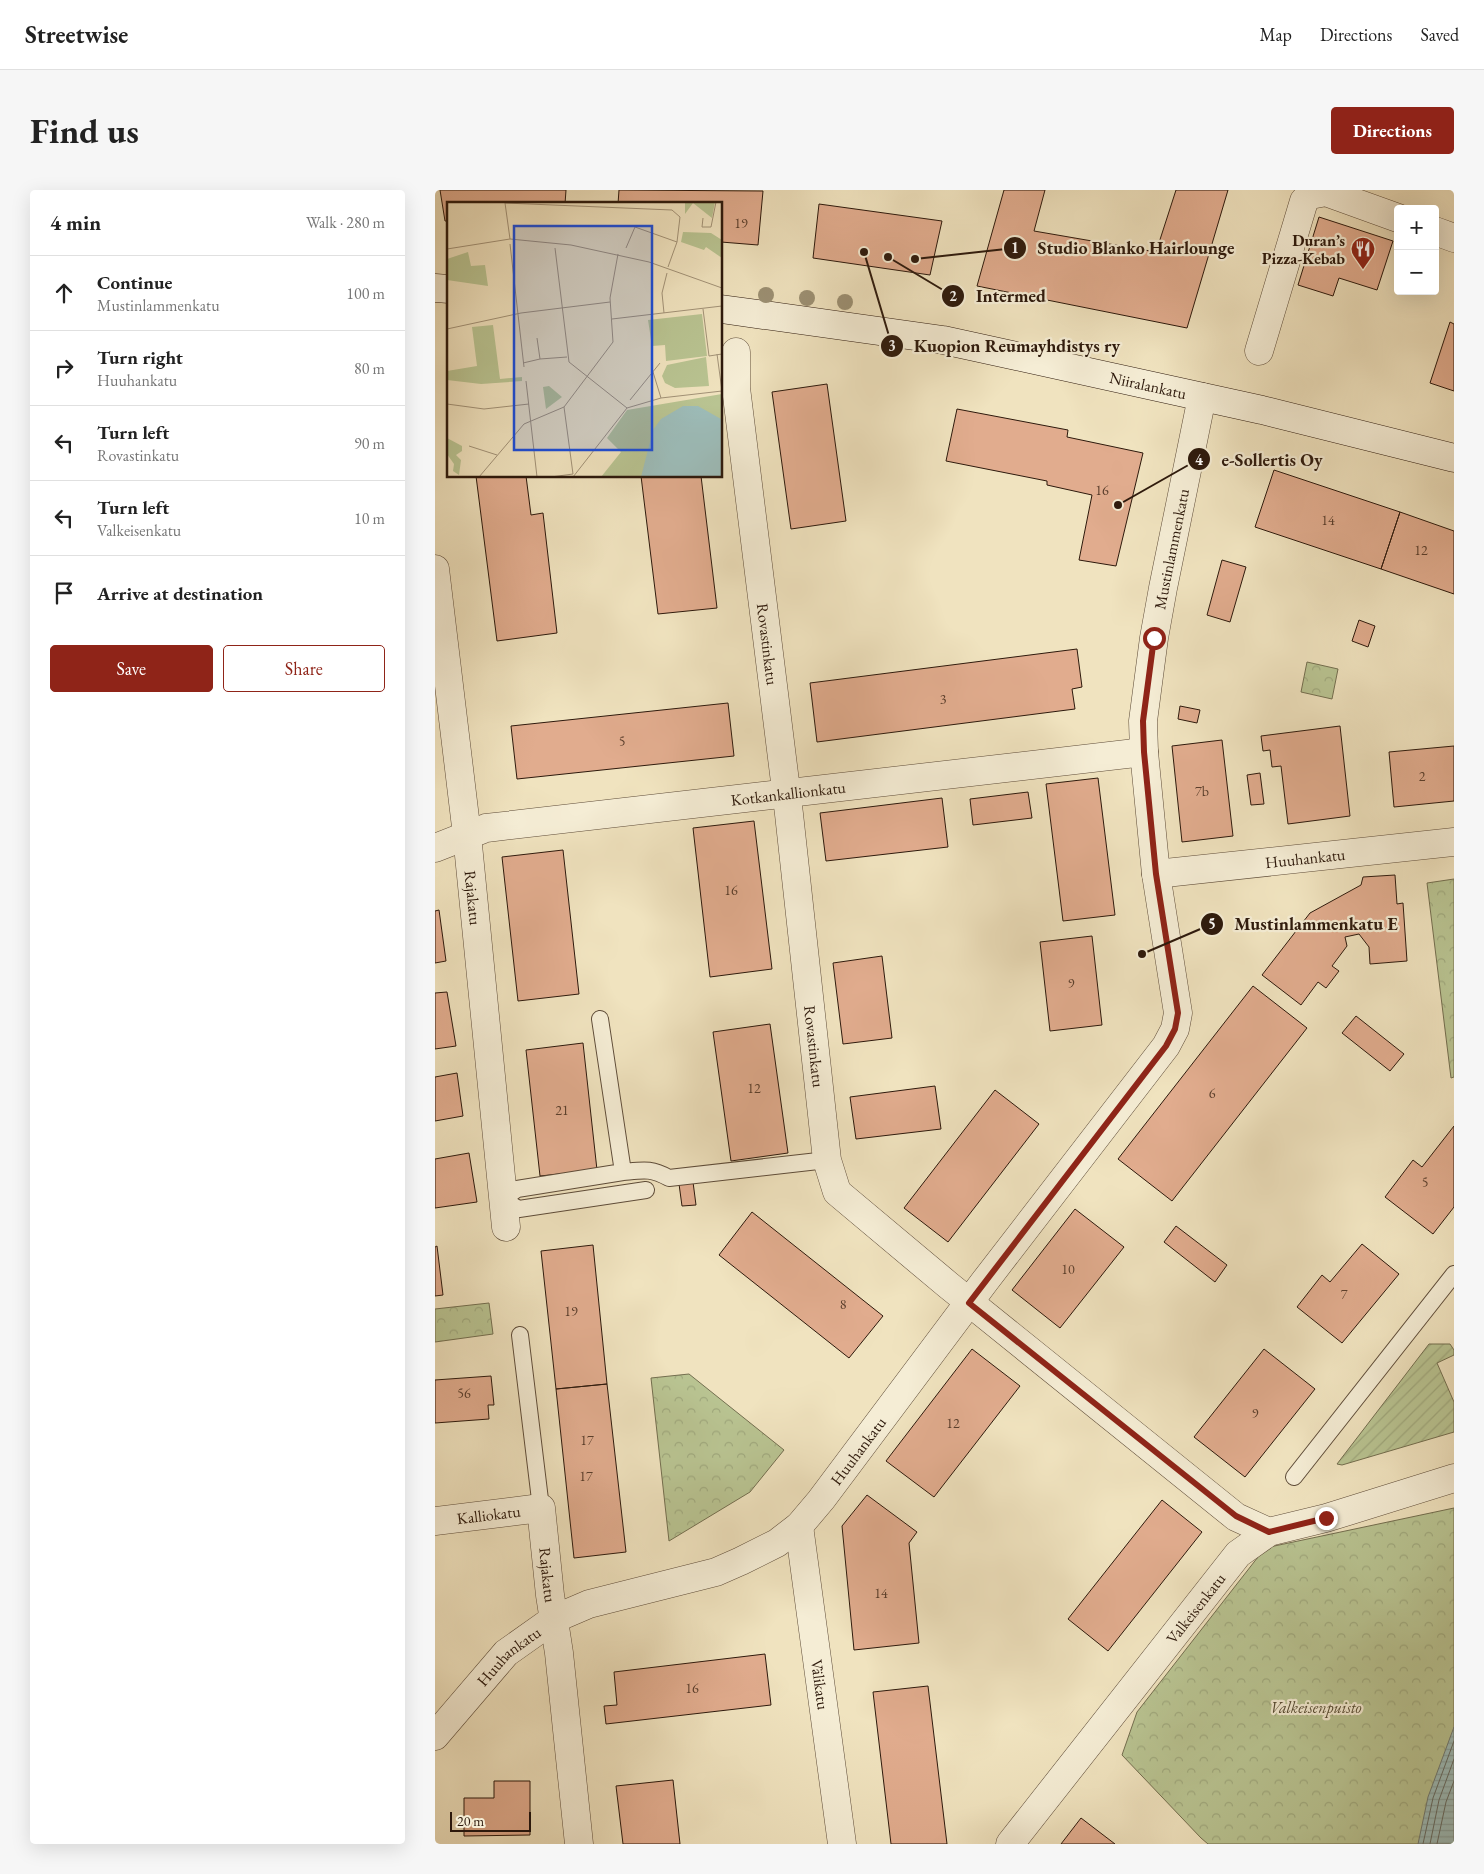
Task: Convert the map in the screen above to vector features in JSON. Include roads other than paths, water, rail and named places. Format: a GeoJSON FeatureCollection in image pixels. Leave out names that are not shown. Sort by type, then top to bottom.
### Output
{"type":"FeatureCollection","features":[{"type":"Feature","properties":{"kind":"street"},"geometry":{"type":"LineString","coordinates":[[1259,351],[1304,201],[1310,195],[1326,192],[1394,217]]}},
{"type":"Feature","properties":{"kind":"street"},"geometry":{"type":"LineString","coordinates":[[1439,232],[1454,238]]}},
{"type":"Feature","properties":{"kind":"street","name":"Niiralankatu"},"geometry":{"type":"LineString","coordinates":[[723,309],[943,340],[1272,412],[1454,458]]}},
{"type":"Feature","properties":{"kind":"street","name":"Rovastinkatu"},"geometry":{"type":"LineString","coordinates":[[736,352],[736,388],[786,794],[827,1160],[837,1192],[969,1303],[1236,1516],[1269,1532]]}},
{"type":"Feature","properties":{"kind":"street","name":"Mustinlammenkatu"},"geometry":{"type":"LineString","coordinates":[[1175,1029],[1178,1013],[1156,874],[1144,752],[1143,721],[1154,638],[1201,397]]}},
{"type":"Feature","properties":{"kind":"street","name":"Rajakatu"},"geometry":{"type":"LineString","coordinates":[[435,569],[467,835],[506,1227]]}},
{"type":"Feature","properties":{"kind":"street","name":"Kotkankallionkatu"},"geometry":{"type":"LineString","coordinates":[[435,848],[486,828],[1144,752]]}},
{"type":"Feature","properties":{"kind":"street","name":"Huuhankatu"},"geometry":{"type":"LineString","coordinates":[[1156,874],[1454,842]]}},
{"type":"Feature","properties":{"kind":"street","name":"Huuhankatu"},"geometry":{"type":"LineString","coordinates":[[435,1736],[506,1653],[553,1618],[589,1604],[717,1572],[777,1543],[799,1526],[821,1500],[1166,1046],[1175,1029]]}},
{"type":"Feature","properties":{"kind":"street","name":"Valkeisenkatu"},"geometry":{"type":"LineString","coordinates":[[1010,1844],[1238,1554],[1269,1532],[1326,1518],[1454,1478]]}},
{"type":"Feature","properties":{"kind":"street","name":"Rajakatu"},"geometry":{"type":"LineString","coordinates":[[541,1508],[553,1618],[559,1653],[579,1844]]}},
{"type":"Feature","properties":{"kind":"street","name":"Kalliokatu"},"geometry":{"type":"LineString","coordinates":[[435,1521],[541,1508]]}},
{"type":"Feature","properties":{"kind":"street","name":"Välikatu"},"geometry":{"type":"LineString","coordinates":[[799,1526],[842,1844]]}},
{"type":"Feature","properties":{"kind":"lane"},"geometry":{"type":"LineString","coordinates":[[600,1019],[623,1172]]}},
{"type":"Feature","properties":{"kind":"lane"},"geometry":{"type":"LineString","coordinates":[[646,1190],[519,1209],[502,1200],[517,1189],[645,1169],[655,1171],[669,1178],[827,1160]]}},
{"type":"Feature","properties":{"kind":"lane"},"geometry":{"type":"LineString","coordinates":[[1294,1477],[1454,1274]]}},
{"type":"Feature","properties":{"kind":"lane","name":"Rajakatu"},"geometry":{"type":"LineString","coordinates":[[520,1335],[541,1508]]}},
{"type":"Feature","properties":{"kind":"water"},"geometry":{"type":"Polygon","coordinates":[[[1454,1727],[1454,1844],[1418,1844],[1428,1797],[1454,1727]]]}},
{"type":"Feature","properties":{"kind":"place","name":"Kuopion Reumayhdistys ry"},"geometry":{"type":"Point","coordinates":[864,252]}},
{"type":"Feature","properties":{"kind":"place","name":"Intermed"},"geometry":{"type":"Point","coordinates":[888,257]}},
{"type":"Feature","properties":{"kind":"place","name":"Studio Blanko Hairlounge"},"geometry":{"type":"Point","coordinates":[915,259]}},
{"type":"Feature","properties":{"kind":"place","name":"Duran’s Pizza-Kebab"},"geometry":{"type":"Point","coordinates":[1363,270]}},
{"type":"Feature","properties":{"kind":"place","name":"e-Sollertis Oy"},"geometry":{"type":"Point","coordinates":[1118,505]}},
{"type":"Feature","properties":{"kind":"place","name":"Mustinlammenkatu E"},"geometry":{"type":"Point","coordinates":[1142,954]}},
{"type":"Feature","properties":{"kind":"park label","name":"Valkeisenpuisto"},"geometry":{"type":"Point","coordinates":[1316,1707]}}]}
